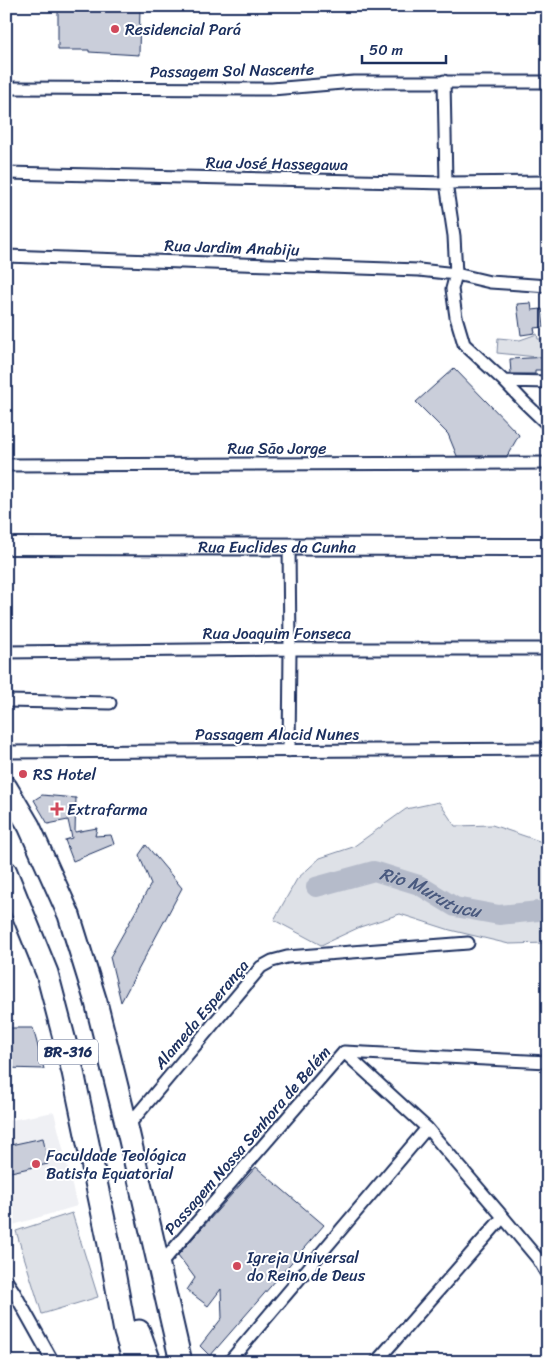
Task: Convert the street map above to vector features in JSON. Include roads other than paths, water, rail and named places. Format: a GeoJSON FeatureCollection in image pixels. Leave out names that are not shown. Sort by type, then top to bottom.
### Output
{"type":"FeatureCollection","features":[{"type":"Feature","properties":{"kind":"highway","name":"BR-316"},"geometry":{"type":"LineString","coordinates":[[6,787],[29,826],[69,915],[96,1002],[181,1360]]}},
{"type":"Feature","properties":{"kind":"highway","name":"BR-316"},"geometry":{"type":"LineString","coordinates":[[6,872],[47,973],[74,1072],[108,1239],[150,1362]]}},
{"type":"Feature","properties":{"kind":"highway"},"geometry":{"type":"LineString","coordinates":[[108,1239],[125,1332],[134,1362]]}},
{"type":"Feature","properties":{"kind":"street"},"geometry":{"type":"LineString","coordinates":[[444,81],[446,184],[454,236],[456,274],[452,289],[456,317],[464,344],[548,425]]}},
{"type":"Feature","properties":{"kind":"street","name":"Passagem Sol Nascente"},"geometry":{"type":"LineString","coordinates":[[6,88],[272,89],[354,82],[548,82]]}},
{"type":"Feature","properties":{"kind":"street","name":"Rua José Hassegawa"},"geometry":{"type":"LineString","coordinates":[[6,173],[446,184],[548,182]]}},
{"type":"Feature","properties":{"kind":"street","name":"Rua Jardim Anabiju"},"geometry":{"type":"LineString","coordinates":[[6,256],[419,270],[456,274],[490,282],[548,286]]}},
{"type":"Feature","properties":{"kind":"street"},"geometry":{"type":"LineString","coordinates":[[504,381],[548,382]]}},
{"type":"Feature","properties":{"kind":"street","name":"Rua São Jorge"},"geometry":{"type":"LineString","coordinates":[[6,465],[548,464]]}},
{"type":"Feature","properties":{"kind":"street","name":"Rua Euclides da Cunha"},"geometry":{"type":"LineString","coordinates":[[6,546],[548,547]]}},
{"type":"Feature","properties":{"kind":"street"},"geometry":{"type":"LineString","coordinates":[[289,546],[289,751]]}},
{"type":"Feature","properties":{"kind":"street","name":"Rua Joaquim Fonseca"},"geometry":{"type":"LineString","coordinates":[[6,652],[290,648],[548,649]]}},
{"type":"Feature","properties":{"kind":"street"},"geometry":{"type":"LineString","coordinates":[[6,701],[110,703]]}},
{"type":"Feature","properties":{"kind":"street","name":"Passagem Alacid Nunes"},"geometry":{"type":"LineString","coordinates":[[6,752],[548,749]]}},
{"type":"Feature","properties":{"kind":"street","name":"Alameda Esperança"},"geometry":{"type":"LineString","coordinates":[[127,1127],[261,967],[272,961],[287,957],[468,943]]}},
{"type":"Feature","properties":{"kind":"street"},"geometry":{"type":"LineString","coordinates":[[344,1052],[427,1128],[504,1217],[543,1255],[548,1276]]}},
{"type":"Feature","properties":{"kind":"street","name":"Passagem Nossa Senhora de Belém"},"geometry":{"type":"LineString","coordinates":[[159,1266],[344,1052],[548,1062]]}},
{"type":"Feature","properties":{"kind":"street"},"geometry":{"type":"LineString","coordinates":[[230,1362],[427,1128]]}},
{"type":"Feature","properties":{"kind":"street"},"geometry":{"type":"LineString","coordinates":[[376,1362],[504,1217]]}},
{"type":"Feature","properties":{"kind":"street"},"geometry":{"type":"LineString","coordinates":[[6,1280],[53,1362]]}},
{"type":"Feature","properties":{"kind":"waterway","name":"Rio Murutucu"},"geometry":{"type":"LineString","coordinates":[[316,887],[374,871],[419,885],[455,907],[499,915],[548,910]]}},
{"type":"Feature","properties":{"kind":"place","name":"Residencial Pará"},"geometry":{"type":"Point","coordinates":[115,29]}},
{"type":"Feature","properties":{"kind":"place","name":"RS Hotel"},"geometry":{"type":"Point","coordinates":[23,774]}},
{"type":"Feature","properties":{"kind":"place","name":"Extrafarma"},"geometry":{"type":"Point","coordinates":[57,809]}},
{"type":"Feature","properties":{"kind":"place","name":"Faculdade Teológica Batista Equatorial"},"geometry":{"type":"Point","coordinates":[36,1164]}},
{"type":"Feature","properties":{"kind":"place","name":"Igreja Universal do Reino de Deus"},"geometry":{"type":"Point","coordinates":[237,1266]}}]}
